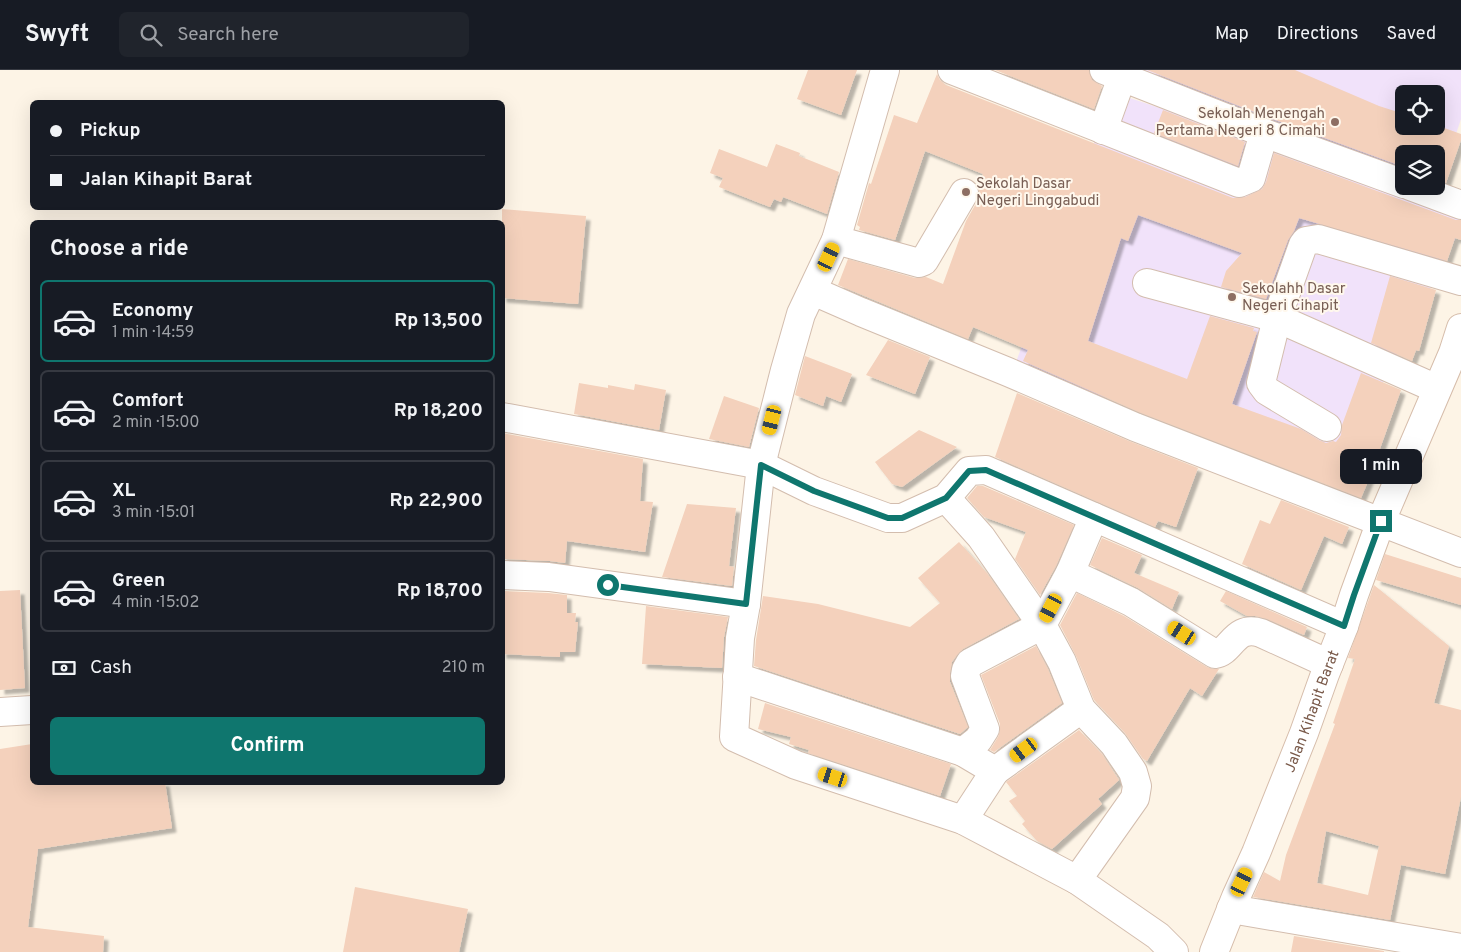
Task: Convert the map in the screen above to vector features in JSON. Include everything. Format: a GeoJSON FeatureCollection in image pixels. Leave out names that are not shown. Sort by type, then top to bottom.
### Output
{"type":"FeatureCollection","features":[{"type":"Feature","properties":{"kind":"street"},"geometry":{"type":"LineString","coordinates":[[885,70],[836,240],[801,314],[784,370],[761,465],[746,604],[740,638],[734,737],[796,765],[963,820],[1077,880],[1158,936],[1174,952]]}},
{"type":"Feature","properties":{"kind":"street"},"geometry":{"type":"LineString","coordinates":[[952,70],[1239,183],[1251,178],[1264,133]]}},
{"type":"Feature","properties":{"kind":"street"},"geometry":{"type":"LineString","coordinates":[[1103,130],[1113,74],[1264,133],[1395,181]]}},
{"type":"Feature","properties":{"kind":"street"},"geometry":{"type":"LineString","coordinates":[[836,240],[919,263],[924,261],[964,193]]}},
{"type":"Feature","properties":{"kind":"street"},"geometry":{"type":"LineString","coordinates":[[1434,195],[1461,205]]}},
{"type":"Feature","properties":{"kind":"street"},"geometry":{"type":"LineString","coordinates":[[1328,427],[1267,391],[1261,383],[1277,318],[1302,245],[1306,241],[1318,239],[1461,281]]}},
{"type":"Feature","properties":{"kind":"street"},"geometry":{"type":"LineString","coordinates":[[1147,283],[1277,318],[1437,390]]}},
{"type":"Feature","properties":{"kind":"street"},"geometry":{"type":"LineString","coordinates":[[813,291],[1135,427],[1461,552]]}},
{"type":"Feature","properties":{"kind":"street","name":"Jalan Kihapit Barat"},"geometry":{"type":"LineString","coordinates":[[1214,952],[1304,733],[1381,521],[1437,390],[1458,346]]}},
{"type":"Feature","properties":{"kind":"street"},"geometry":{"type":"LineString","coordinates":[[505,418],[761,465],[814,491],[888,518],[902,518],[946,498],[969,471],[986,470],[1344,626]]}},
{"type":"Feature","properties":{"kind":"street"},"geometry":{"type":"LineString","coordinates":[[946,498],[981,537],[1042,625],[1062,662],[1081,709],[1114,744],[1133,772],[1137,786],[1135,798],[1077,880]]}},
{"type":"Feature","properties":{"kind":"street"},"geometry":{"type":"LineString","coordinates":[[963,752],[978,740],[984,729],[965,676],[966,670],[970,664],[1042,625],[1070,573],[1094,517]]}},
{"type":"Feature","properties":{"kind":"street"},"geometry":{"type":"LineString","coordinates":[[1070,573],[1131,602],[1215,654],[1221,652],[1234,638],[1251,630],[1328,664]]}},
{"type":"Feature","properties":{"kind":"street"},"geometry":{"type":"LineString","coordinates":[[505,575],[550,577],[746,604]]}},
{"type":"Feature","properties":{"kind":"street"},"geometry":{"type":"LineString","coordinates":[[737,677],[963,752],[995,771]]}},
{"type":"Feature","properties":{"kind":"street"},"geometry":{"type":"LineString","coordinates":[[963,820],[995,771],[1081,709]]}},
{"type":"Feature","properties":{"kind":"street"},"geometry":{"type":"LineString","coordinates":[[0,712],[30,710]]}},
{"type":"Feature","properties":{"kind":"street"},"geometry":{"type":"LineString","coordinates":[[1231,909],[1461,948]]}},
{"type":"Feature","properties":{"kind":"shaded area","name":"Sekolah Menengah Pertama Negeri 8 Cimahi"},"geometry":{"type":"Polygon","coordinates":[[[1115,70],[1461,70],[1461,119],[1445,167],[1445,145],[1395,145],[1395,166],[1115,70]]]}},
{"type":"Feature","properties":{"kind":"shaded area","name":"Sekolahh Dasar Negeri Cihapit"},"geometry":{"type":"Polygon","coordinates":[[[1112,92],[1395,187],[1395,195],[1419,195],[1461,209],[1461,227],[1338,472],[1014,368],[1112,92]]]}},
{"type":"Feature","properties":{"kind":"building"},"geometry":{"type":"Polygon","coordinates":[[[808,70],[857,70],[841,115],[797,99],[808,70]]]}},
{"type":"Feature","properties":{"kind":"building"},"geometry":{"type":"Polygon","coordinates":[[[995,70],[1089,70],[1092,80],[1102,86],[1094,109],[995,70]]]}},
{"type":"Feature","properties":{"kind":"building"},"geometry":{"type":"Polygon","coordinates":[[[1147,70],[1295,70],[1395,111],[1395,135],[1445,135],[1445,128],[1461,134],[1461,140],[1446,183],[1445,145],[1395,145],[1395,164],[1147,70]]]}},
{"type":"Feature","properties":{"kind":"building"},"geometry":{"type":"Polygon","coordinates":[[[937,74],[946,85],[1233,198],[1245,197],[1262,189],[1266,182],[1274,153],[1456,220],[1461,220],[1461,240],[1455,238],[1447,261],[1299,218],[1288,240],[1266,299],[1221,287],[1226,271],[1242,253],[1138,215],[1128,241],[1121,238],[1088,341],[1187,379],[1210,316],[1254,328],[1253,331],[1257,332],[1232,404],[1301,429],[1326,443],[1336,442],[1341,435],[1342,425],[1361,373],[1401,390],[1378,458],[1361,498],[1141,413],[1023,361],[1028,350],[973,327],[968,339],[838,285],[848,259],[915,278],[926,277],[943,284],[966,221],[978,200],[980,194],[978,187],[983,174],[925,151],[895,240],[859,230],[860,227],[857,225],[869,183],[871,184],[894,115],[917,123],[937,74]]]}},
{"type":"Feature","properties":{"kind":"building"},"geometry":{"type":"Polygon","coordinates":[[[1163,110],[1245,142],[1238,166],[1154,133],[1163,110]]]}},
{"type":"Feature","properties":{"kind":"building"},"geometry":{"type":"Polygon","coordinates":[[[776,144],[800,153],[799,156],[839,172],[827,214],[783,197],[781,202],[774,199],[770,207],[719,187],[723,178],[710,173],[719,149],[767,167],[776,144]]]}},
{"type":"Feature","properties":{"kind":"building"},"geometry":{"type":"Polygon","coordinates":[[[505,209],[586,216],[578,304],[505,298],[505,220],[502,220],[502,210],[505,209]]]}},
{"type":"Feature","properties":{"kind":"building"},"geometry":{"type":"Polygon","coordinates":[[[1390,276],[1436,290],[1419,351],[1416,350],[1412,361],[1371,343],[1390,276]]]}},
{"type":"Feature","properties":{"kind":"building"},"geometry":{"type":"Polygon","coordinates":[[[888,340],[930,357],[915,394],[866,375],[888,340]]]}},
{"type":"Feature","properties":{"kind":"building"},"geometry":{"type":"Polygon","coordinates":[[[805,356],[852,374],[841,402],[826,396],[823,406],[795,395],[805,356]]]}},
{"type":"Feature","properties":{"kind":"building"},"geometry":{"type":"Polygon","coordinates":[[[579,383],[608,388],[608,385],[634,390],[635,384],[666,390],[659,430],[574,414],[579,383]]]}},
{"type":"Feature","properties":{"kind":"building"},"geometry":{"type":"Polygon","coordinates":[[[1017,393],[1198,468],[1176,527],[1158,521],[1155,527],[995,457],[1017,393]]]}},
{"type":"Feature","properties":{"kind":"building"},"geometry":{"type":"Polygon","coordinates":[[[724,396],[759,408],[749,447],[709,439],[724,396]]]}},
{"type":"Feature","properties":{"kind":"building"},"geometry":{"type":"Polygon","coordinates":[[[919,430],[957,447],[902,487],[892,484],[875,462],[919,430]]]}},
{"type":"Feature","properties":{"kind":"building"},"geometry":{"type":"Polygon","coordinates":[[[505,434],[643,459],[640,501],[653,502],[645,552],[567,541],[565,563],[505,559],[505,434]]]}},
{"type":"Feature","properties":{"kind":"building"},"geometry":{"type":"Polygon","coordinates":[[[977,486],[983,486],[1074,525],[1056,566],[1040,595],[1015,559],[1026,532],[984,517],[967,498],[977,486]]]}},
{"type":"Feature","properties":{"kind":"building"},"geometry":{"type":"Polygon","coordinates":[[[1281,500],[1349,527],[1342,544],[1324,536],[1301,590],[1242,564],[1260,520],[1270,524],[1281,500]]]}},
{"type":"Feature","properties":{"kind":"building"},"geometry":{"type":"Polygon","coordinates":[[[687,504],[736,508],[729,566],[734,567],[732,586],[662,577],[687,504]]]}},
{"type":"Feature","properties":{"kind":"building"},"geometry":{"type":"Polygon","coordinates":[[[1102,538],[1142,555],[1134,573],[1179,592],[1172,609],[1138,588],[1090,565],[1102,538]]]}},
{"type":"Feature","properties":{"kind":"building"},"geometry":{"type":"Polygon","coordinates":[[[959,542],[987,573],[1019,619],[963,649],[952,662],[950,682],[968,727],[960,734],[754,666],[763,596],[818,604],[910,627],[940,603],[918,578],[959,542]]]}},
{"type":"Feature","properties":{"kind":"building"},"geometry":{"type":"Polygon","coordinates":[[[1385,554],[1461,578],[1461,605],[1376,580],[1385,554]]]}},
{"type":"Feature","properties":{"kind":"building"},"geometry":{"type":"Polygon","coordinates":[[[1374,585],[1449,646],[1434,703],[1461,710],[1461,797],[1445,874],[1401,865],[1390,920],[1253,897],[1264,872],[1280,881],[1286,855],[1335,724],[1333,723],[1355,659],[1348,658],[1374,585]],[[1326,831],[1317,883],[1368,895],[1379,846],[1326,831]]]}},
{"type":"Feature","properties":{"kind":"building"},"geometry":{"type":"Polygon","coordinates":[[[20,590],[25,688],[0,690],[0,591],[20,590]]]}},
{"type":"Feature","properties":{"kind":"building"},"geometry":{"type":"Polygon","coordinates":[[[505,591],[567,595],[567,613],[576,613],[575,622],[578,622],[575,652],[560,652],[560,657],[505,654],[505,591]]]}},
{"type":"Feature","properties":{"kind":"building"},"geometry":{"type":"Polygon","coordinates":[[[1226,591],[1307,627],[1304,635],[1267,619],[1247,616],[1220,601],[1226,591]]]}},
{"type":"Feature","properties":{"kind":"building"},"geometry":{"type":"Polygon","coordinates":[[[1077,593],[1124,616],[1207,667],[1219,669],[1202,696],[1190,688],[1147,761],[1143,759],[1125,733],[1094,700],[1076,656],[1060,625],[1077,593]]]}},
{"type":"Feature","properties":{"kind":"building"},"geometry":{"type":"Polygon","coordinates":[[[646,606],[728,617],[724,637],[722,668],[642,664],[646,606]]]}},
{"type":"Feature","properties":{"kind":"building"},"geometry":{"type":"Polygon","coordinates":[[[1036,646],[1062,703],[994,752],[990,750],[998,737],[1000,724],[981,675],[1036,646]]]}},
{"type":"Feature","properties":{"kind":"building"},"geometry":{"type":"Polygon","coordinates":[[[765,703],[951,764],[940,796],[808,753],[809,750],[789,744],[791,737],[758,729],[765,703]]]}},
{"type":"Feature","properties":{"kind":"building"},"geometry":{"type":"Polygon","coordinates":[[[1079,730],[1102,754],[1119,780],[1098,799],[1102,804],[1052,849],[1037,841],[1022,824],[1025,821],[1009,801],[1017,796],[1006,782],[1079,730]]]}},
{"type":"Feature","properties":{"kind":"building"},"geometry":{"type":"Polygon","coordinates":[[[30,744],[30,785],[165,785],[172,828],[38,849],[28,927],[104,936],[103,952],[0,952],[0,749],[30,744]]]}},
{"type":"Feature","properties":{"kind":"building"},"geometry":{"type":"Polygon","coordinates":[[[355,887],[468,909],[459,952],[343,952],[355,887]]]}},
{"type":"Feature","properties":{"kind":"building"},"geometry":{"type":"Polygon","coordinates":[[[1294,936],[1384,951],[1384,952],[1291,952],[1294,936]]]}},
{"type":"Feature","properties":{"kind":"place","name":"Sekolah Menengah Pertama Negeri 8 Cimahi"},"geometry":{"type":"Point","coordinates":[1335,122]}},
{"type":"Feature","properties":{"kind":"place","name":"Sekolah Dasar Negeri Linggabudi"},"geometry":{"type":"Point","coordinates":[966,192]}},
{"type":"Feature","properties":{"kind":"place","name":"Sekolahh Dasar Negeri Cihapit"},"geometry":{"type":"Point","coordinates":[1232,297]}},
{"type":"Feature","properties":{"kind":"route"},"geometry":{"type":"LineString","coordinates":[[608,585],[746,604],[761,465],[814,491],[888,518],[902,518],[946,498],[969,471],[986,470],[1344,626],[1381,521]]}}]}
